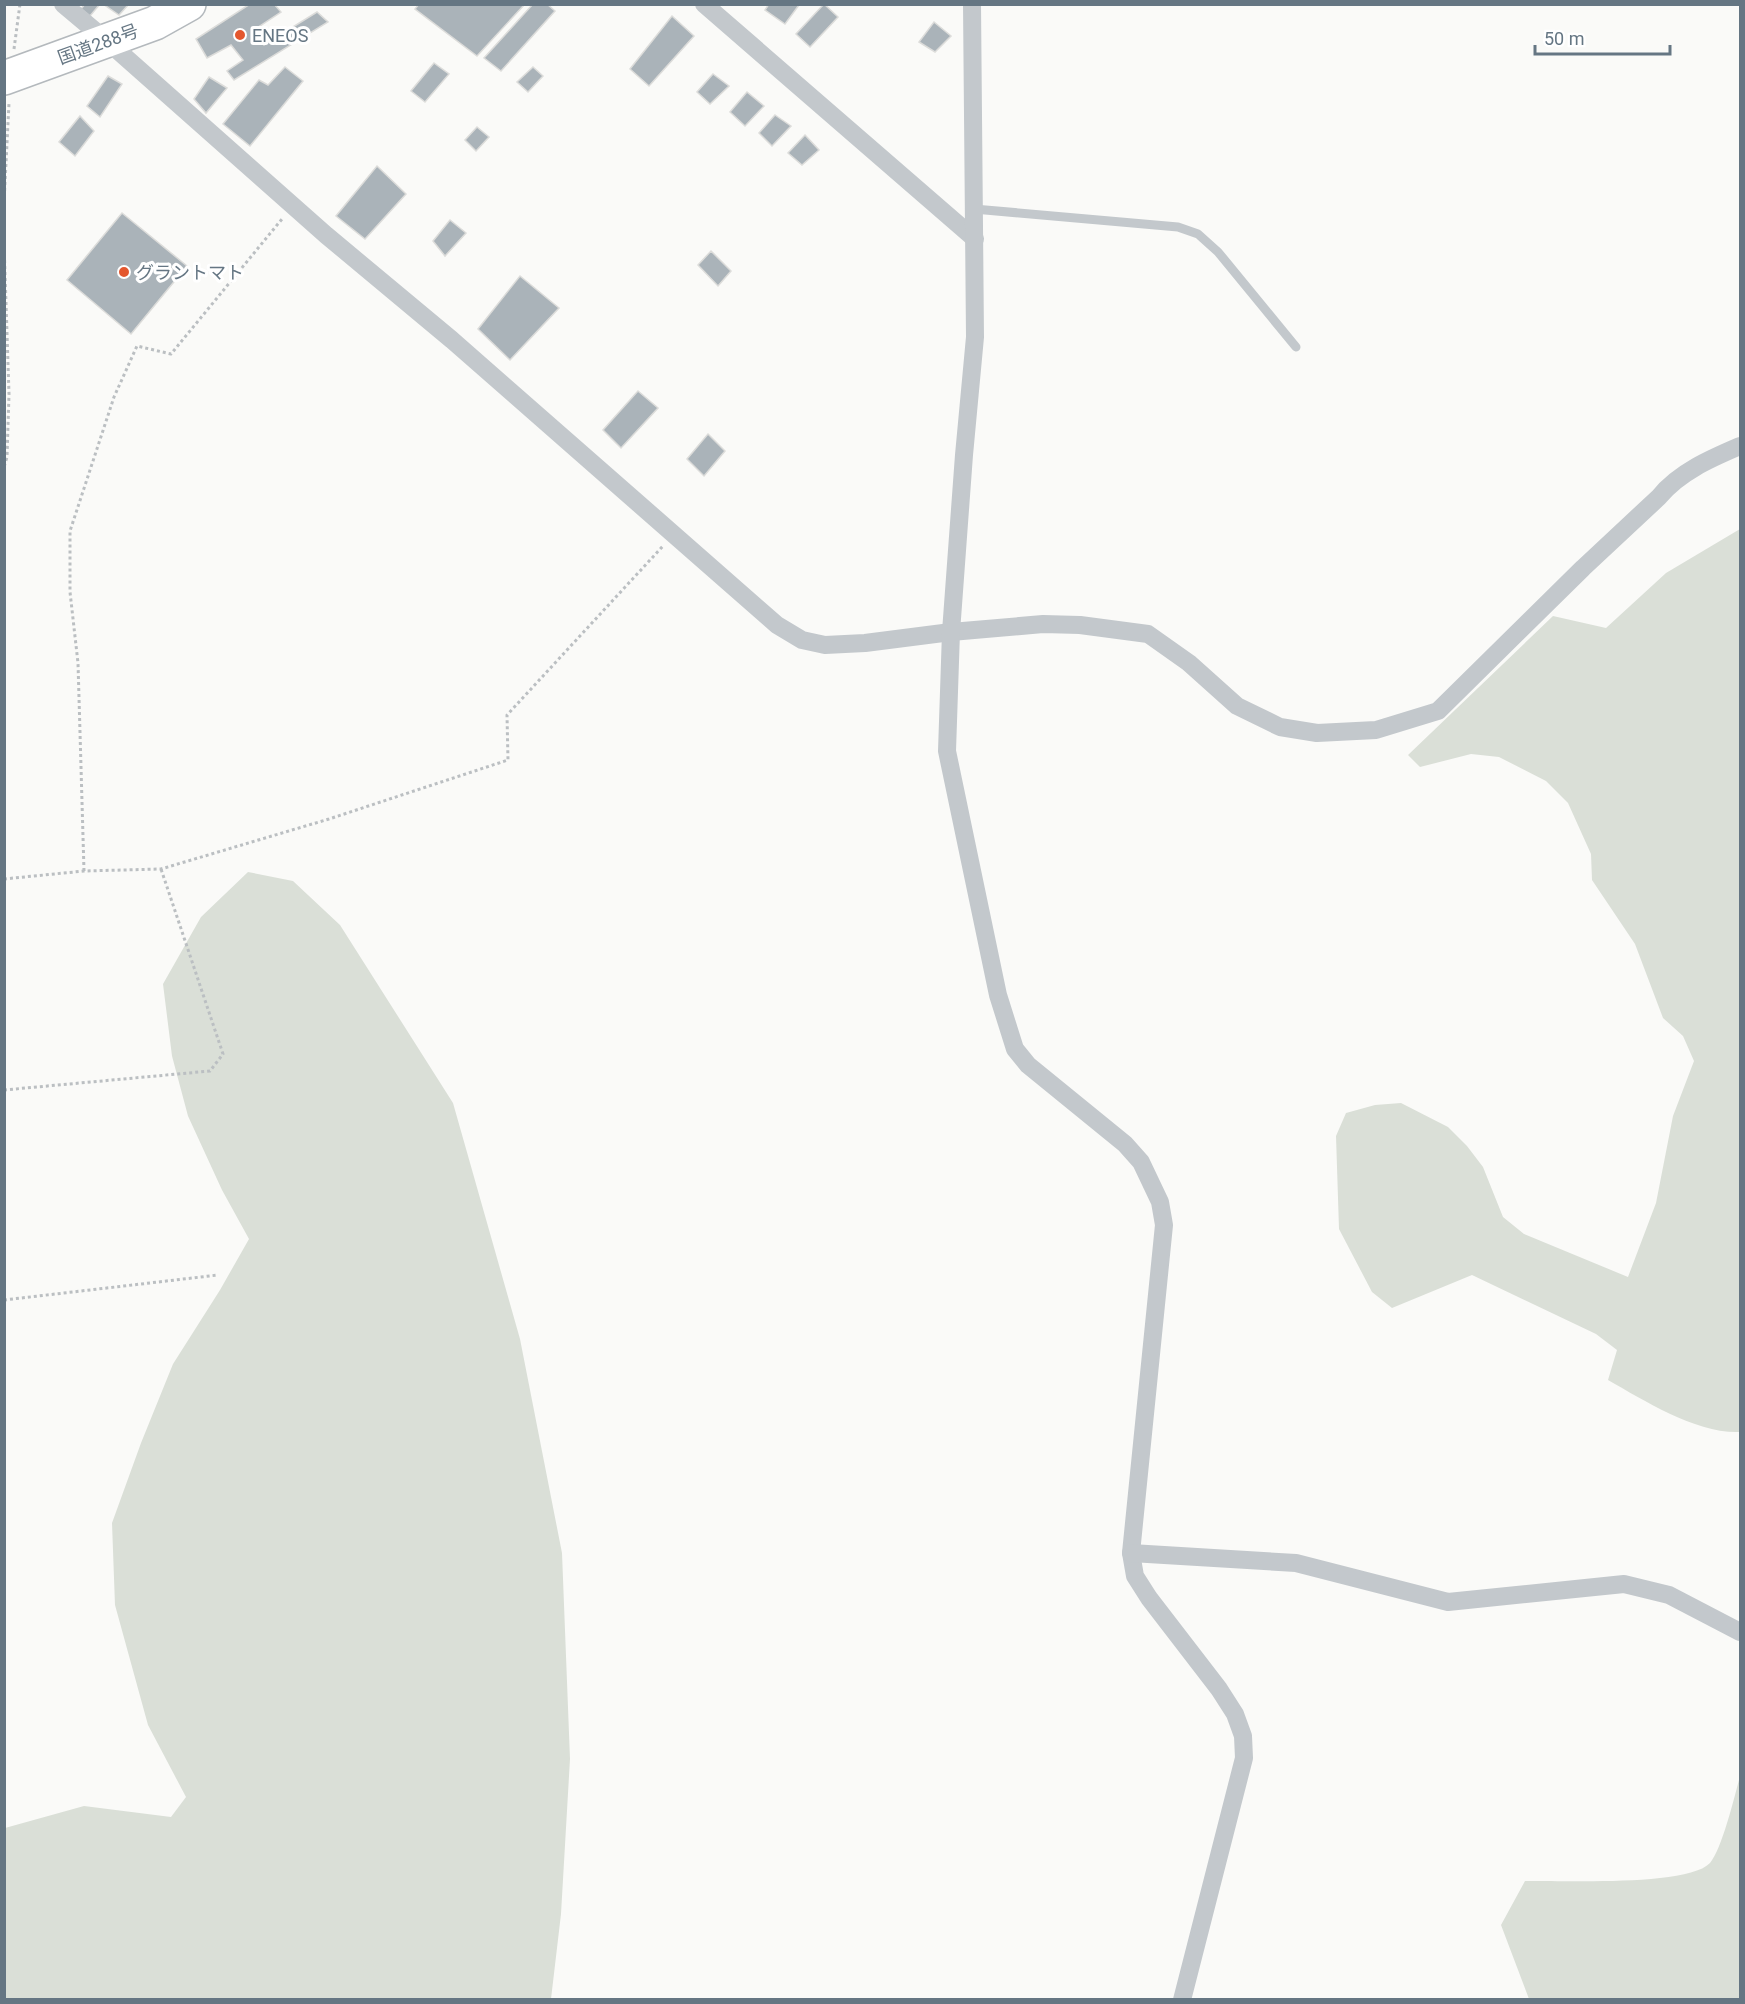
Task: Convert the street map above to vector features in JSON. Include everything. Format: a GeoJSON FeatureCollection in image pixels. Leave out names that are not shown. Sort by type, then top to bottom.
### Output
{"type":"FeatureCollection","features":[{"type":"Feature","properties":{"kind":"highway","name":"国道288号"},"geometry":{"type":"LineString","coordinates":[[7,77],[155,23],[189,4]]}},
{"type":"Feature","properties":{"kind":"street"},"geometry":{"type":"LineString","coordinates":[[63,4],[777,625],[802,640],[825,645],[865,643],[951,632],[1043,624],[1071,624],[1148,634],[1189,663],[1237,706],[1280,727],[1317,733],[1376,730],[1438,711],[1669,484],[1715,456],[1740,446]]}},
{"type":"Feature","properties":{"kind":"street"},"geometry":{"type":"LineString","coordinates":[[704,4],[975,239]]}},
{"type":"Feature","properties":{"kind":"street"},"geometry":{"type":"LineString","coordinates":[[972,4],[975,338],[951,632],[947,751],[998,995],[1007,1029],[1015,1048],[1028,1065],[1125,1144],[1136,1156],[1160,1202],[1164,1225],[1131,1553],[1135,1576],[1149,1598],[1219,1689],[1235,1714],[1243,1736],[1244,1758],[1182,2000]]}},
{"type":"Feature","properties":{"kind":"street"},"geometry":{"type":"LineString","coordinates":[[1131,1553],[1296,1563],[1448,1602],[1623,1584],[1669,1595],[1740,1632]]}},
{"type":"Feature","properties":{"kind":"lane"},"geometry":{"type":"LineString","coordinates":[[974,209],[1178,227],[1198,234],[1218,252],[1296,347]]}},
{"type":"Feature","properties":{"kind":"path"},"geometry":{"type":"LineString","coordinates":[[4,203],[7,77],[20,4]]}},
{"type":"Feature","properties":{"kind":"path"},"geometry":{"type":"LineString","coordinates":[[84,871],[78,663],[70,592],[70,531],[114,396],[137,346],[171,354],[293,206]]}},
{"type":"Feature","properties":{"kind":"path"},"geometry":{"type":"LineString","coordinates":[[4,242],[9,394],[7,458],[4,467]]}},
{"type":"Feature","properties":{"kind":"path"},"geometry":{"type":"LineString","coordinates":[[4,879],[84,871],[161,869],[329,819],[507,760],[507,715],[674,534]]}},
{"type":"Feature","properties":{"kind":"path"},"geometry":{"type":"LineString","coordinates":[[4,1090],[210,1071],[223,1054],[161,869]]}},
{"type":"Feature","properties":{"kind":"path"},"geometry":{"type":"LineString","coordinates":[[4,1300],[218,1275]]}},
{"type":"Feature","properties":{"kind":"shaded area"},"geometry":{"type":"Polygon","coordinates":[[[1740,529],[1740,1432],[1706,1428],[1689,1422],[1608,1380],[1617,1350],[1596,1334],[1472,1275],[1392,1308],[1372,1292],[1339,1229],[1336,1136],[1346,1113],[1375,1105],[1401,1103],[1448,1127],[1467,1146],[1483,1167],[1503,1217],[1524,1234],[1628,1277],[1656,1203],[1673,1116],[1694,1061],[1683,1036],[1663,1018],[1635,944],[1592,880],[1591,854],[1568,803],[1546,781],[1499,757],[1471,754],[1420,767],[1408,755],[1553,616],[1606,628],[1666,573],[1740,529]]]}},
{"type":"Feature","properties":{"kind":"shaded area"},"geometry":{"type":"Polygon","coordinates":[[[248,872],[293,881],[340,925],[453,1103],[520,1339],[562,1553],[570,1759],[561,1914],[551,1999],[5,1999],[5,1828],[84,1806],[171,1817],[186,1797],[148,1725],[115,1605],[112,1523],[173,1364],[249,1239],[222,1190],[188,1116],[172,1056],[163,984],[201,917],[248,872]]]}},
{"type":"Feature","properties":{"kind":"shaded area"},"geometry":{"type":"Polygon","coordinates":[[[1740,1776],[1740,1999],[1529,1999],[1501,1925],[1525,1881],[1623,1881],[1677,1876],[1697,1871],[1710,1863],[1715,1856],[1728,1821],[1740,1776]]]}},
{"type":"Feature","properties":{"kind":"building"},"geometry":{"type":"Polygon","coordinates":[[[85,4],[100,4],[90,16],[81,9],[85,4]]]}},
{"type":"Feature","properties":{"kind":"building"},"geometry":{"type":"Polygon","coordinates":[[[103,4],[129,4],[119,15],[103,4]]]}},
{"type":"Feature","properties":{"kind":"building"},"geometry":{"type":"Polygon","coordinates":[[[250,4],[274,4],[281,12],[254,30],[264,45],[317,12],[328,22],[234,80],[227,71],[243,60],[231,45],[207,58],[196,39],[250,4]]]}},
{"type":"Feature","properties":{"kind":"building"},"geometry":{"type":"Polygon","coordinates":[[[419,4],[525,4],[477,56],[415,9],[419,4]]]}},
{"type":"Feature","properties":{"kind":"building"},"geometry":{"type":"Polygon","coordinates":[[[533,4],[547,4],[555,11],[501,71],[484,58],[533,4]]]}},
{"type":"Feature","properties":{"kind":"building"},"geometry":{"type":"Polygon","coordinates":[[[769,4],[799,5],[785,24],[765,10],[769,4]]]}},
{"type":"Feature","properties":{"kind":"building"},"geometry":{"type":"Polygon","coordinates":[[[824,4],[838,17],[810,47],[796,34],[824,4]]]}},
{"type":"Feature","properties":{"kind":"building"},"geometry":{"type":"Polygon","coordinates":[[[672,16],[694,36],[649,86],[630,69],[672,16]]]}},
{"type":"Feature","properties":{"kind":"building"},"geometry":{"type":"Polygon","coordinates":[[[934,22],[951,36],[935,52],[919,42],[934,22]]]}},
{"type":"Feature","properties":{"kind":"building"},"geometry":{"type":"Polygon","coordinates":[[[434,63],[449,74],[425,102],[411,91],[434,63]]]}},
{"type":"Feature","properties":{"kind":"building"},"geometry":{"type":"Polygon","coordinates":[[[285,67],[303,81],[250,146],[223,124],[259,80],[268,85],[285,67]]]}},
{"type":"Feature","properties":{"kind":"building"},"geometry":{"type":"Polygon","coordinates":[[[533,67],[543,76],[528,92],[517,82],[533,67]]]}},
{"type":"Feature","properties":{"kind":"building"},"geometry":{"type":"Polygon","coordinates":[[[713,74],[729,86],[710,104],[697,92],[713,74]]]}},
{"type":"Feature","properties":{"kind":"building"},"geometry":{"type":"Polygon","coordinates":[[[108,76],[122,84],[100,117],[87,106],[108,76]]]}},
{"type":"Feature","properties":{"kind":"building"},"geometry":{"type":"Polygon","coordinates":[[[209,77],[227,88],[206,113],[194,99],[209,77]]]}},
{"type":"Feature","properties":{"kind":"building"},"geometry":{"type":"Polygon","coordinates":[[[747,92],[764,106],[745,126],[730,112],[747,92]]]}},
{"type":"Feature","properties":{"kind":"building"},"geometry":{"type":"Polygon","coordinates":[[[775,115],[791,126],[772,146],[759,133],[775,115]]]}},
{"type":"Feature","properties":{"kind":"building"},"geometry":{"type":"Polygon","coordinates":[[[80,116],[94,131],[75,156],[59,142],[80,116]]]}},
{"type":"Feature","properties":{"kind":"building"},"geometry":{"type":"Polygon","coordinates":[[[477,127],[489,137],[476,151],[465,140],[477,127]]]}},
{"type":"Feature","properties":{"kind":"building"},"geometry":{"type":"Polygon","coordinates":[[[805,135],[819,150],[802,165],[788,153],[805,135]]]}},
{"type":"Feature","properties":{"kind":"building"},"geometry":{"type":"Polygon","coordinates":[[[377,166],[406,194],[365,239],[336,216],[377,166]]]}},
{"type":"Feature","properties":{"kind":"building"},"geometry":{"type":"Polygon","coordinates":[[[122,213],[187,266],[131,334],[67,280],[122,213]]]}},
{"type":"Feature","properties":{"kind":"building"},"geometry":{"type":"Polygon","coordinates":[[[450,220],[466,233],[445,256],[433,241],[450,220]]]}},
{"type":"Feature","properties":{"kind":"building"},"geometry":{"type":"Polygon","coordinates":[[[711,251],[731,271],[718,286],[698,265],[711,251]]]}},
{"type":"Feature","properties":{"kind":"building"},"geometry":{"type":"Polygon","coordinates":[[[520,276],[559,308],[510,360],[478,329],[520,276]]]}},
{"type":"Feature","properties":{"kind":"building"},"geometry":{"type":"Polygon","coordinates":[[[638,391],[658,408],[621,448],[603,430],[638,391]]]}},
{"type":"Feature","properties":{"kind":"building"},"geometry":{"type":"Polygon","coordinates":[[[708,434],[725,451],[704,476],[687,459],[708,434]]]}},
{"type":"Feature","properties":{"kind":"place","name":"ENEOS"},"geometry":{"type":"Point","coordinates":[240,35]}},
{"type":"Feature","properties":{"kind":"place","name":"グラントマト"},"geometry":{"type":"Point","coordinates":[124,272]}}]}
